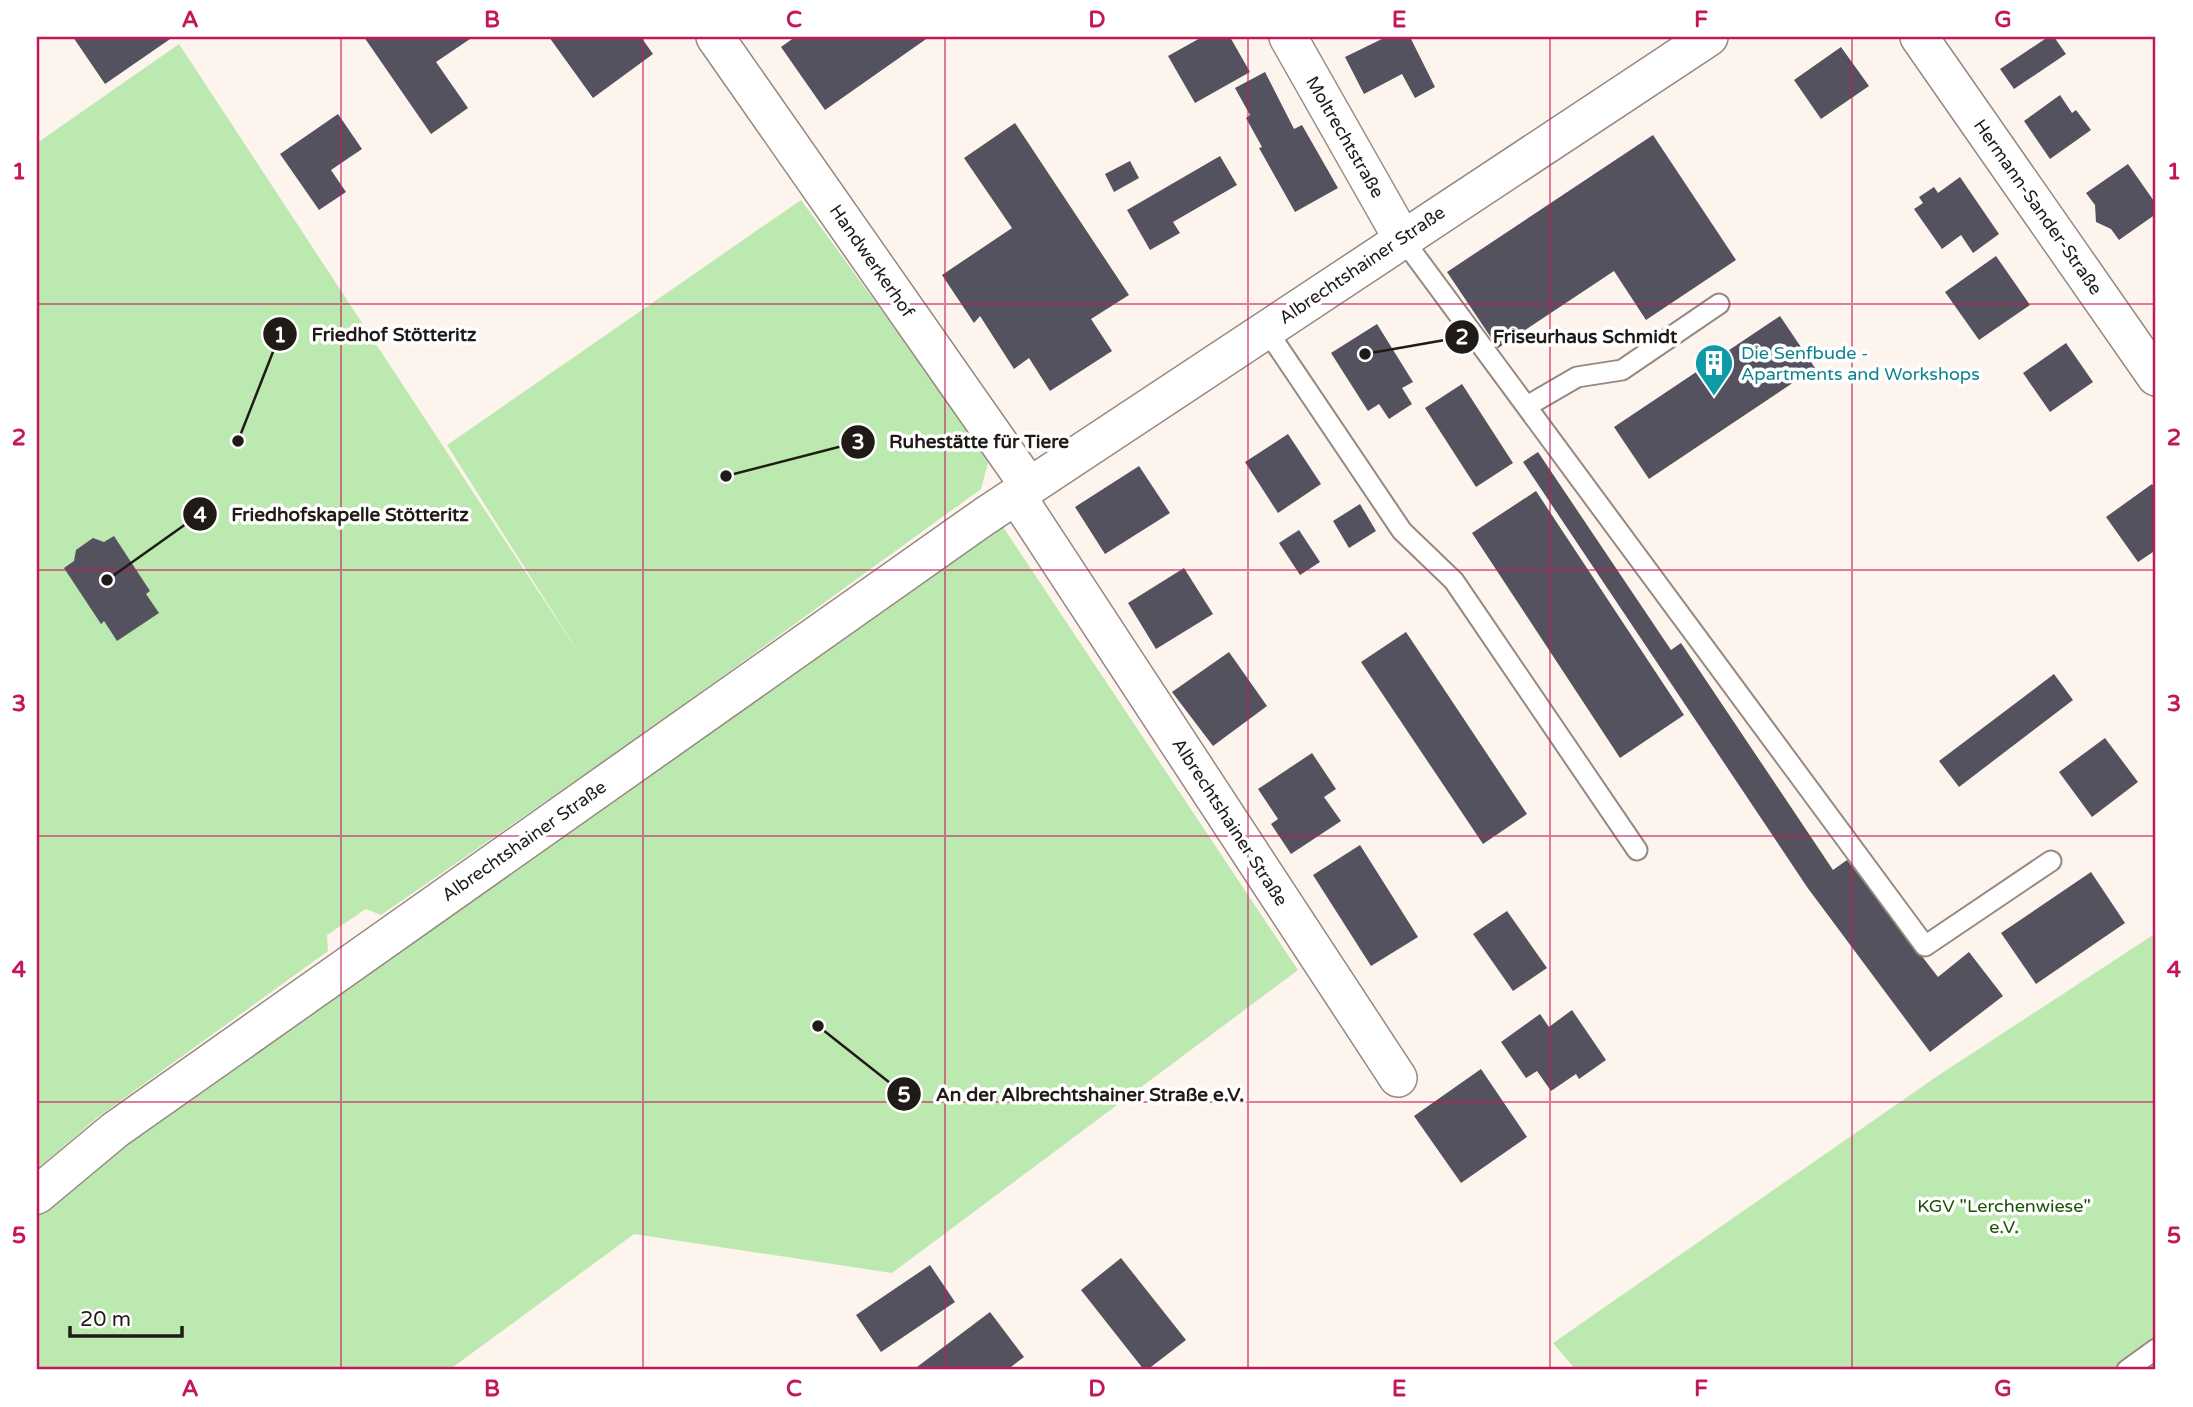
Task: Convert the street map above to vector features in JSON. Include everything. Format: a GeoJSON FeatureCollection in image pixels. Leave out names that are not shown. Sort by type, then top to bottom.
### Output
{"type":"FeatureCollection","features":[{"type":"Feature","properties":{"kind":"street","name":"Handwerkerhof"},"geometry":{"type":"LineString","coordinates":[[715,37],[1023,490]]}},
{"type":"Feature","properties":{"kind":"street","name":"Moltrechtstraße"},"geometry":{"type":"LineString","coordinates":[[1288,37],[1402,238]]}},
{"type":"Feature","properties":{"kind":"street","name":"Albrechtshainer Straße"},"geometry":{"type":"LineString","coordinates":[[37,1195],[115,1130],[1023,490],[1709,37]]}},
{"type":"Feature","properties":{"kind":"street","name":"Hermann-Sander-Straße"},"geometry":{"type":"LineString","coordinates":[[1919,37],[2156,377]]}},
{"type":"Feature","properties":{"kind":"street","name":"Albrechtshainer Straße"},"geometry":{"type":"LineString","coordinates":[[1023,490],[1398,1078]]}},
{"type":"Feature","properties":{"kind":"lane"},"geometry":{"type":"LineString","coordinates":[[1402,238],[1926,946],[2051,861]]}},
{"type":"Feature","properties":{"kind":"lane"},"geometry":{"type":"LineString","coordinates":[[1527,407],[1577,377],[1622,369],[1718,304]]}},
{"type":"Feature","properties":{"kind":"lane"},"geometry":{"type":"LineString","coordinates":[[1266,328],[1402,531],[1454,581],[1637,850]]}},
{"type":"Feature","properties":{"kind":"lane"},"geometry":{"type":"LineString","coordinates":[[2127,1370],[2156,1349]]}},
{"type":"Feature","properties":{"kind":"green space"},"geometry":{"type":"Polygon","coordinates":[[[179,44],[582,658],[447,445],[801,200],[981,447],[988,463],[981,489],[636,739],[381,915],[366,909],[327,935],[328,951],[98,1117],[37,1169],[37,143],[179,44]]]}},
{"type":"Feature","properties":{"kind":"green space"},"geometry":{"type":"Polygon","coordinates":[[[1003,527],[1298,970],[892,1273],[634,1234],[449,1370],[37,1370],[37,1214],[122,1139],[547,841],[1003,527]]]}},
{"type":"Feature","properties":{"kind":"green space","name":"KGV \"Lerchenwiese\" e.V."},"geometry":{"type":"Polygon","coordinates":[[[2156,933],[2156,1370],[1576,1370],[1553,1343],[1939,1075],[2156,933]]]}},
{"type":"Feature","properties":{"kind":"building"},"geometry":{"type":"Polygon","coordinates":[[[73,37],[173,37],[105,84],[73,37]]]}},
{"type":"Feature","properties":{"kind":"building"},"geometry":{"type":"Polygon","coordinates":[[[364,37],[473,37],[436,62],[468,108],[431,134],[364,37]]]}},
{"type":"Feature","properties":{"kind":"building"},"geometry":{"type":"Polygon","coordinates":[[[549,37],[641,37],[653,54],[593,98],[549,37]]]}},
{"type":"Feature","properties":{"kind":"building"},"geometry":{"type":"Polygon","coordinates":[[[795,37],[929,37],[825,110],[781,47],[795,37]]]}},
{"type":"Feature","properties":{"kind":"building"},"geometry":{"type":"Polygon","coordinates":[[[1202,37],[1230,37],[1250,72],[1195,103],[1168,56],[1202,37]]]}},
{"type":"Feature","properties":{"kind":"building"},"geometry":{"type":"Polygon","coordinates":[[[1386,37],[1410,37],[1435,87],[1415,98],[1402,74],[1364,94],[1345,57],[1386,37]]]}},
{"type":"Feature","properties":{"kind":"building"},"geometry":{"type":"Polygon","coordinates":[[[2048,37],[2054,37],[2066,54],[2014,89],[2000,69],[2048,37]]]}},
{"type":"Feature","properties":{"kind":"building"},"geometry":{"type":"Polygon","coordinates":[[[1841,47],[1869,86],[1821,119],[1794,80],[1841,47]]]}},
{"type":"Feature","properties":{"kind":"building"},"geometry":{"type":"Polygon","coordinates":[[[1265,72],[1294,129],[1302,125],[1338,188],[1295,212],[1259,148],[1262,147],[1246,118],[1250,115],[1235,88],[1265,72]]]}},
{"type":"Feature","properties":{"kind":"building"},"geometry":{"type":"Polygon","coordinates":[[[2060,95],[2072,113],[2076,110],[2091,130],[2050,159],[2024,121],[2060,95]]]}},
{"type":"Feature","properties":{"kind":"building"},"geometry":{"type":"Polygon","coordinates":[[[338,114],[362,149],[331,170],[346,192],[319,210],[280,154],[338,114]]]}},
{"type":"Feature","properties":{"kind":"building"},"geometry":{"type":"Polygon","coordinates":[[[1015,123],[1129,295],[1091,319],[1112,351],[1050,391],[1029,358],[1014,369],[980,316],[974,323],[942,275],[1012,228],[964,158],[1015,123]]]}},
{"type":"Feature","properties":{"kind":"building"},"geometry":{"type":"Polygon","coordinates":[[[1653,135],[1736,260],[1646,320],[1614,271],[1498,348],[1447,272],[1653,135]]]}},
{"type":"Feature","properties":{"kind":"building"},"geometry":{"type":"Polygon","coordinates":[[[1220,156],[1237,185],[1173,222],[1180,233],[1150,250],[1127,210],[1220,156]]]}},
{"type":"Feature","properties":{"kind":"building"},"geometry":{"type":"Polygon","coordinates":[[[1130,161],[1139,178],[1114,192],[1105,174],[1130,161]]]}},
{"type":"Feature","properties":{"kind":"building"},"geometry":{"type":"Polygon","coordinates":[[[2128,164],[2156,204],[2156,214],[2119,240],[2111,229],[2096,222],[2095,205],[2086,193],[2128,164]]]}},
{"type":"Feature","properties":{"kind":"building"},"geometry":{"type":"Polygon","coordinates":[[[1960,177],[1999,234],[1973,253],[1961,235],[1942,249],[1914,209],[1923,203],[1919,197],[1934,187],[1938,193],[1960,177]]]}},
{"type":"Feature","properties":{"kind":"building"},"geometry":{"type":"Polygon","coordinates":[[[1996,256],[2030,305],[1979,340],[1945,292],[1996,256]]]}},
{"type":"Feature","properties":{"kind":"building","name":"Die Senfbude - Apartments and Workshops"},"geometry":{"type":"Polygon","coordinates":[[[1780,316],[1815,368],[1649,479],[1614,427],[1780,316]]]}},
{"type":"Feature","properties":{"kind":"building"},"geometry":{"type":"Polygon","coordinates":[[[1377,324],[1413,382],[1402,388],[1412,404],[1389,419],[1379,404],[1368,411],[1331,353],[1377,324]]]}},
{"type":"Feature","properties":{"kind":"building"},"geometry":{"type":"Polygon","coordinates":[[[2066,343],[2093,382],[2050,412],[2023,373],[2066,343]]]}},
{"type":"Feature","properties":{"kind":"building"},"geometry":{"type":"Polygon","coordinates":[[[1462,384],[1513,463],[1476,487],[1425,408],[1462,384]]]}},
{"type":"Feature","properties":{"kind":"building"},"geometry":{"type":"Polygon","coordinates":[[[1288,434],[1321,484],[1278,513],[1245,462],[1288,434]]]}},
{"type":"Feature","properties":{"kind":"building"},"geometry":{"type":"Polygon","coordinates":[[[1538,452],[1671,650],[1681,643],[1833,870],[1847,860],[1938,977],[1969,952],[2003,996],[1930,1052],[1807,887],[1523,462],[1538,452]]]}},
{"type":"Feature","properties":{"kind":"building"},"geometry":{"type":"Polygon","coordinates":[[[1139,466],[1170,513],[1105,554],[1075,507],[1139,466]]]}},
{"type":"Feature","properties":{"kind":"building"},"geometry":{"type":"Polygon","coordinates":[[[2152,484],[2156,490],[2156,550],[2138,562],[2106,517],[2152,484]]]}},
{"type":"Feature","properties":{"kind":"building"},"geometry":{"type":"Polygon","coordinates":[[[1536,491],[1684,715],[1620,758],[1472,533],[1536,491]]]}},
{"type":"Feature","properties":{"kind":"building"},"geometry":{"type":"Polygon","coordinates":[[[1360,504],[1376,531],[1349,548],[1333,521],[1360,504]]]}},
{"type":"Feature","properties":{"kind":"building"},"geometry":{"type":"Polygon","coordinates":[[[1299,530],[1320,562],[1300,575],[1279,543],[1299,530]]]}},
{"type":"Feature","properties":{"kind":"building"},"geometry":{"type":"Polygon","coordinates":[[[114,536],[150,591],[146,594],[159,613],[117,641],[104,621],[101,624],[64,568],[74,561],[76,550],[93,538],[104,542],[114,536]]]}},
{"type":"Feature","properties":{"kind":"building"},"geometry":{"type":"Polygon","coordinates":[[[1184,568],[1213,614],[1156,649],[1128,603],[1184,568]]]}},
{"type":"Feature","properties":{"kind":"building"},"geometry":{"type":"Polygon","coordinates":[[[1406,632],[1527,814],[1483,844],[1361,662],[1406,632]]]}},
{"type":"Feature","properties":{"kind":"building"},"geometry":{"type":"Polygon","coordinates":[[[1229,652],[1267,706],[1213,746],[1172,692],[1229,652]]]}},
{"type":"Feature","properties":{"kind":"building"},"geometry":{"type":"Polygon","coordinates":[[[2054,674],[2073,700],[1959,787],[1939,761],[2054,674]]]}},
{"type":"Feature","properties":{"kind":"building"},"geometry":{"type":"Polygon","coordinates":[[[2105,738],[2138,782],[2092,817],[2059,772],[2105,738]]]}},
{"type":"Feature","properties":{"kind":"building"},"geometry":{"type":"Polygon","coordinates":[[[1312,753],[1336,789],[1324,797],[1341,821],[1291,854],[1271,824],[1278,819],[1258,789],[1312,753]]]}},
{"type":"Feature","properties":{"kind":"building"},"geometry":{"type":"Polygon","coordinates":[[[1360,845],[1418,937],[1371,966],[1313,875],[1360,845]]]}},
{"type":"Feature","properties":{"kind":"building"},"geometry":{"type":"Polygon","coordinates":[[[2091,872],[2125,923],[2036,984],[2001,933],[2091,872]]]}},
{"type":"Feature","properties":{"kind":"building"},"geometry":{"type":"Polygon","coordinates":[[[1507,911],[1547,968],[1513,991],[1473,934],[1507,911]]]}},
{"type":"Feature","properties":{"kind":"building"},"geometry":{"type":"Polygon","coordinates":[[[1572,1010],[1606,1060],[1579,1079],[1576,1074],[1551,1091],[1537,1071],[1526,1078],[1501,1042],[1540,1014],[1549,1027],[1572,1010]]]}},
{"type":"Feature","properties":{"kind":"building"},"geometry":{"type":"Polygon","coordinates":[[[1481,1069],[1527,1137],[1461,1183],[1414,1116],[1481,1069]]]}},
{"type":"Feature","properties":{"kind":"building"},"geometry":{"type":"Polygon","coordinates":[[[1121,1258],[1186,1340],[1147,1370],[1144,1370],[1081,1290],[1121,1258]]]}},
{"type":"Feature","properties":{"kind":"building"},"geometry":{"type":"Polygon","coordinates":[[[930,1265],[955,1302],[881,1352],[856,1315],[930,1265]]]}},
{"type":"Feature","properties":{"kind":"building"},"geometry":{"type":"Polygon","coordinates":[[[990,1312],[1024,1357],[1007,1370],[913,1370],[990,1312]]]}},
{"type":"Feature","properties":{"kind":"place","name":"Friseurhaus Schmidt"},"geometry":{"type":"Point","coordinates":[1365,354]}},
{"type":"Feature","properties":{"kind":"place","name":"Die Senfbude - Apartments and Workshops"},"geometry":{"type":"Point","coordinates":[1714,397]}},
{"type":"Feature","properties":{"kind":"place","name":"Friedhof Stötteritz"},"geometry":{"type":"Point","coordinates":[238,441]}},
{"type":"Feature","properties":{"kind":"place","name":"Ruhestätte für Tiere"},"geometry":{"type":"Point","coordinates":[726,476]}},
{"type":"Feature","properties":{"kind":"place","name":"Friedhofskapelle Stötteritz"},"geometry":{"type":"Point","coordinates":[107,580]}},
{"type":"Feature","properties":{"kind":"place","name":"An der Albrechtshainer Straße e.V."},"geometry":{"type":"Point","coordinates":[818,1026]}}]}
